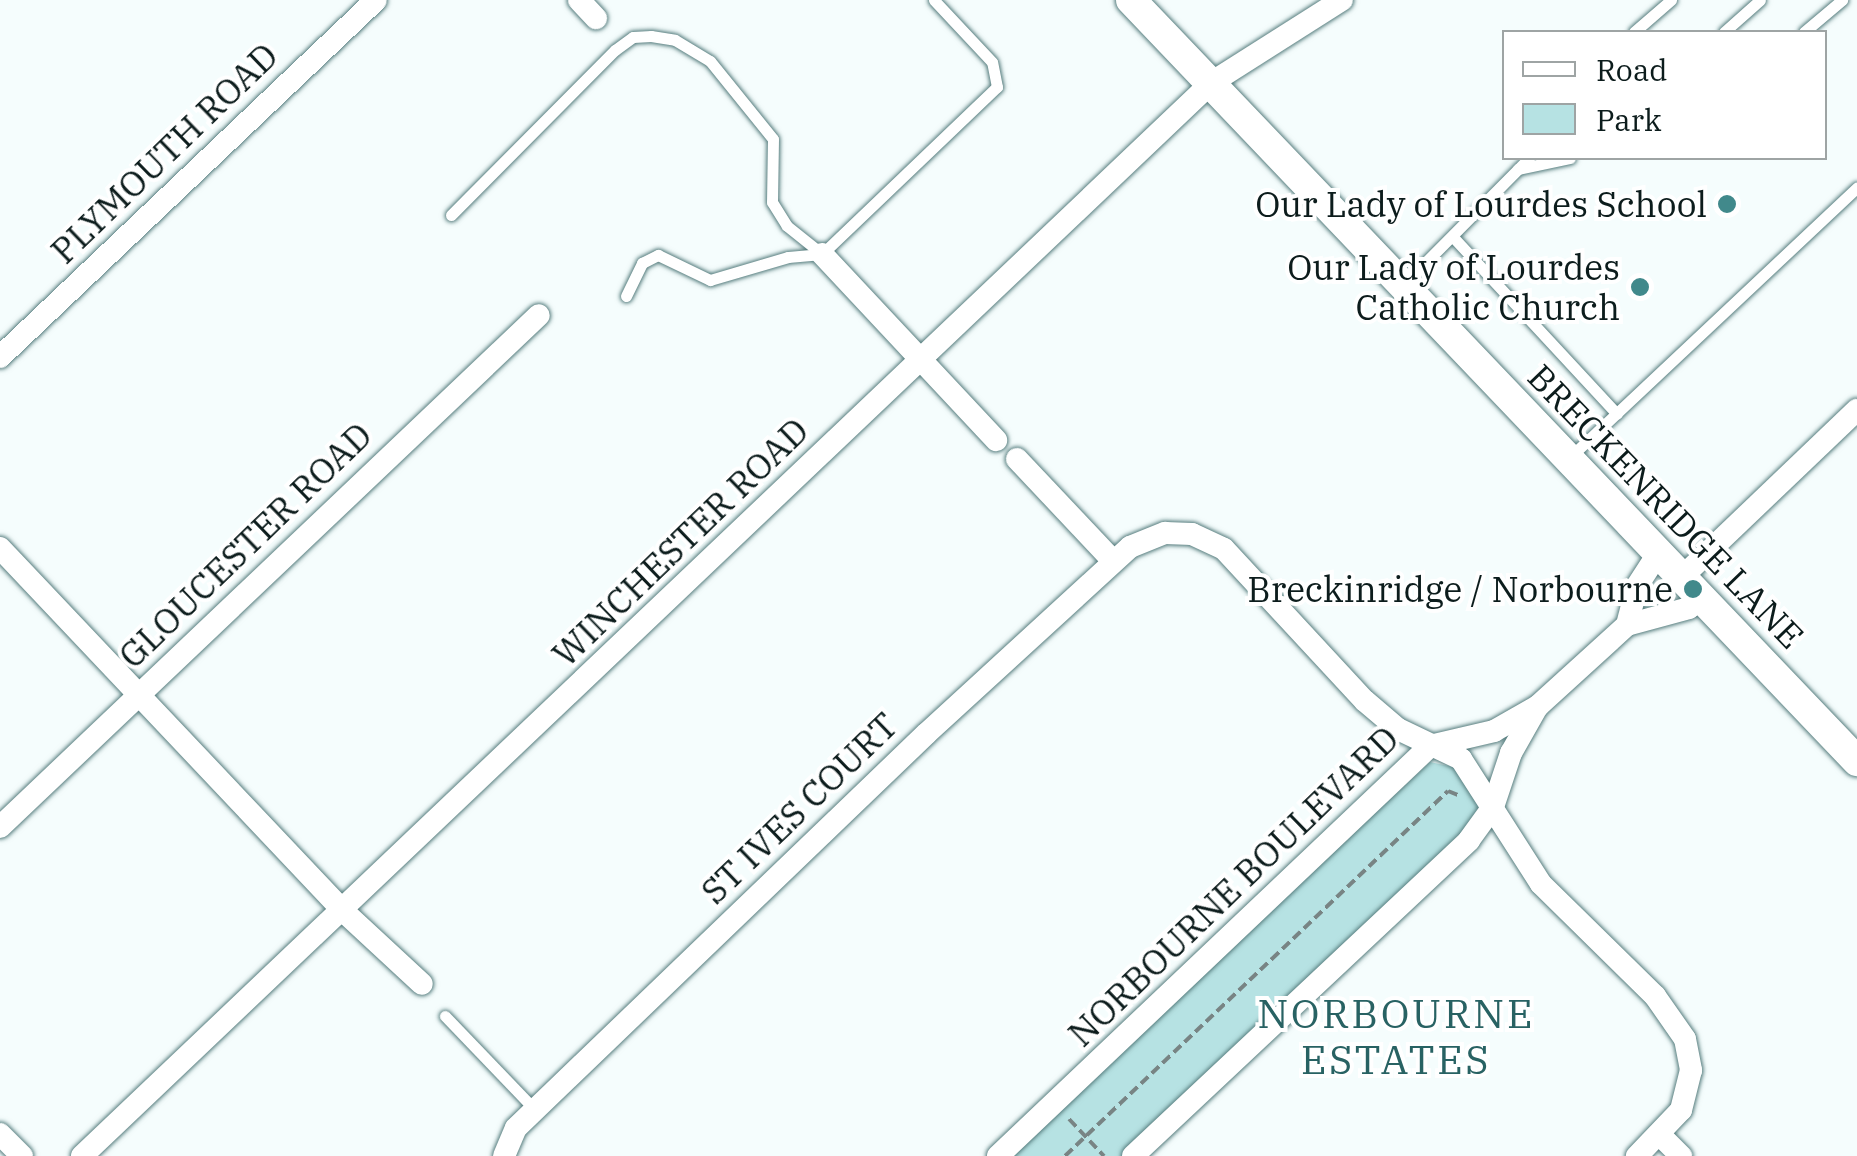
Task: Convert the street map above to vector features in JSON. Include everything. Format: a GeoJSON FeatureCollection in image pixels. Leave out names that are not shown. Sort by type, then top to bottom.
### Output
{"type":"FeatureCollection","features":[{"type":"Feature","properties":{"kind":"main road","name":"BRECKENRIDGE LANE"},"geometry":{"type":"LineString","coordinates":[[1130,0],[1857,760]]}},
{"type":"Feature","properties":{"kind":"street","name":"PLYMOUTH ROAD"},"geometry":{"type":"LineString","coordinates":[[0,357],[376,0]]}},
{"type":"Feature","properties":{"kind":"street"},"geometry":{"type":"LineString","coordinates":[[580,0],[596,18]]}},
{"type":"Feature","properties":{"kind":"street","name":"WINCHESTER ROAD"},"geometry":{"type":"LineString","coordinates":[[82,1156],[1211,83],[1342,0]]}},
{"type":"Feature","properties":{"kind":"street"},"geometry":{"type":"LineString","coordinates":[[822,254],[996,440]]}},
{"type":"Feature","properties":{"kind":"street","name":"GLOUCESTER ROAD"},"geometry":{"type":"LineString","coordinates":[[0,827],[539,315]]}},
{"type":"Feature","properties":{"kind":"street","name":"NORBOURNE BOULEVARD"},"geometry":{"type":"LineString","coordinates":[[998,1156],[1430,746],[1494,730],[1538,706],[1627,625],[1690,608],[1692,587],[1857,410]]}},
{"type":"Feature","properties":{"kind":"street"},"geometry":{"type":"LineString","coordinates":[[1017,459],[1114,562]]}},
{"type":"Feature","properties":{"kind":"street","name":"ST IVES COURT"},"geometry":{"type":"LineString","coordinates":[[504,1156],[516,1128],[1130,547],[1165,533],[1192,534],[1224,548],[1366,701],[1430,746]]}},
{"type":"Feature","properties":{"kind":"street"},"geometry":{"type":"LineString","coordinates":[[0,548],[342,909],[422,984]]}},
{"type":"Feature","properties":{"kind":"street"},"geometry":{"type":"LineString","coordinates":[[1627,625],[1636,586],[1659,552]]}},
{"type":"Feature","properties":{"kind":"street","name":"NORBOURNE BOULEVARD"},"geometry":{"type":"LineString","coordinates":[[1133,1156],[1469,840],[1493,807],[1511,753],[1538,706]]}},
{"type":"Feature","properties":{"kind":"street"},"geometry":{"type":"LineString","coordinates":[[1430,746],[1461,759],[1493,807],[1500,828],[1541,884],[1586,936],[1656,996],[1689,1054],[1686,1102],[1638,1156]]}},
{"type":"Feature","properties":{"kind":"street"},"geometry":{"type":"LineString","coordinates":[[0,1134],[22,1156]]}},
{"type":"Feature","properties":{"kind":"street"},"geometry":{"type":"LineString","coordinates":[[1660,1134],[1681,1156]]}},
{"type":"Feature","properties":{"kind":"lane"},"geometry":{"type":"LineString","coordinates":[[626,296],[642,263],[658,255],[710,280],[788,257],[822,254],[996,87],[992,62],[934,0]]}},
{"type":"Feature","properties":{"kind":"lane"},"geometry":{"type":"LineString","coordinates":[[1640,30],[1670,0]]}},
{"type":"Feature","properties":{"kind":"lane"},"geometry":{"type":"LineString","coordinates":[[1726,30],[1760,0]]}},
{"type":"Feature","properties":{"kind":"lane"},"geometry":{"type":"LineString","coordinates":[[1806,30],[1842,0]]}},
{"type":"Feature","properties":{"kind":"lane"},"geometry":{"type":"LineString","coordinates":[[451,215],[615,50],[632,38],[651,36],[675,40],[710,61],[773,139],[772,202],[787,226],[822,254]]}},
{"type":"Feature","properties":{"kind":"lane"},"geometry":{"type":"LineString","coordinates":[[1404,285],[1527,160]]}},
{"type":"Feature","properties":{"kind":"lane"},"geometry":{"type":"LineString","coordinates":[[1518,169],[1561,160]]}},
{"type":"Feature","properties":{"kind":"lane"},"geometry":{"type":"LineString","coordinates":[[1568,458],[1857,188]]}},
{"type":"Feature","properties":{"kind":"lane"},"geometry":{"type":"LineString","coordinates":[[1452,237],[1618,414]]}},
{"type":"Feature","properties":{"kind":"lane"},"geometry":{"type":"LineString","coordinates":[[445,1016],[535,1110]]}},
{"type":"Feature","properties":{"kind":"path"},"geometry":{"type":"LineString","coordinates":[[1446,784],[1448,791]]}},
{"type":"Feature","properties":{"kind":"path"},"geometry":{"type":"LineString","coordinates":[[1448,791],[1465,796]]}},
{"type":"Feature","properties":{"kind":"path"},"geometry":{"type":"LineString","coordinates":[[1065,1156],[1448,791]]}},
{"type":"Feature","properties":{"kind":"path"},"geometry":{"type":"LineString","coordinates":[[1055,1104],[1104,1156]]}},
{"type":"Feature","properties":{"kind":"green space"},"geometry":{"type":"Polygon","coordinates":[[[1430,762],[1458,768],[1479,806],[1472,822],[1124,1156],[1008,1156],[1430,762]]]}},
{"type":"Feature","properties":{"kind":"place","name":"Our Lady of Lourdes School"},"geometry":{"type":"Point","coordinates":[1727,204]}},
{"type":"Feature","properties":{"kind":"place","name":"Our Lady of Lourdes Catholic Church"},"geometry":{"type":"Point","coordinates":[1640,287]}},
{"type":"Feature","properties":{"kind":"place","name":"Breckinridge / Norbourne"},"geometry":{"type":"Point","coordinates":[1693,589]}},
{"type":"Feature","properties":{"kind":"district","name":"NORBOURNE ESTATES"},"geometry":{"type":"Point","coordinates":[1396,1036]}}]}
